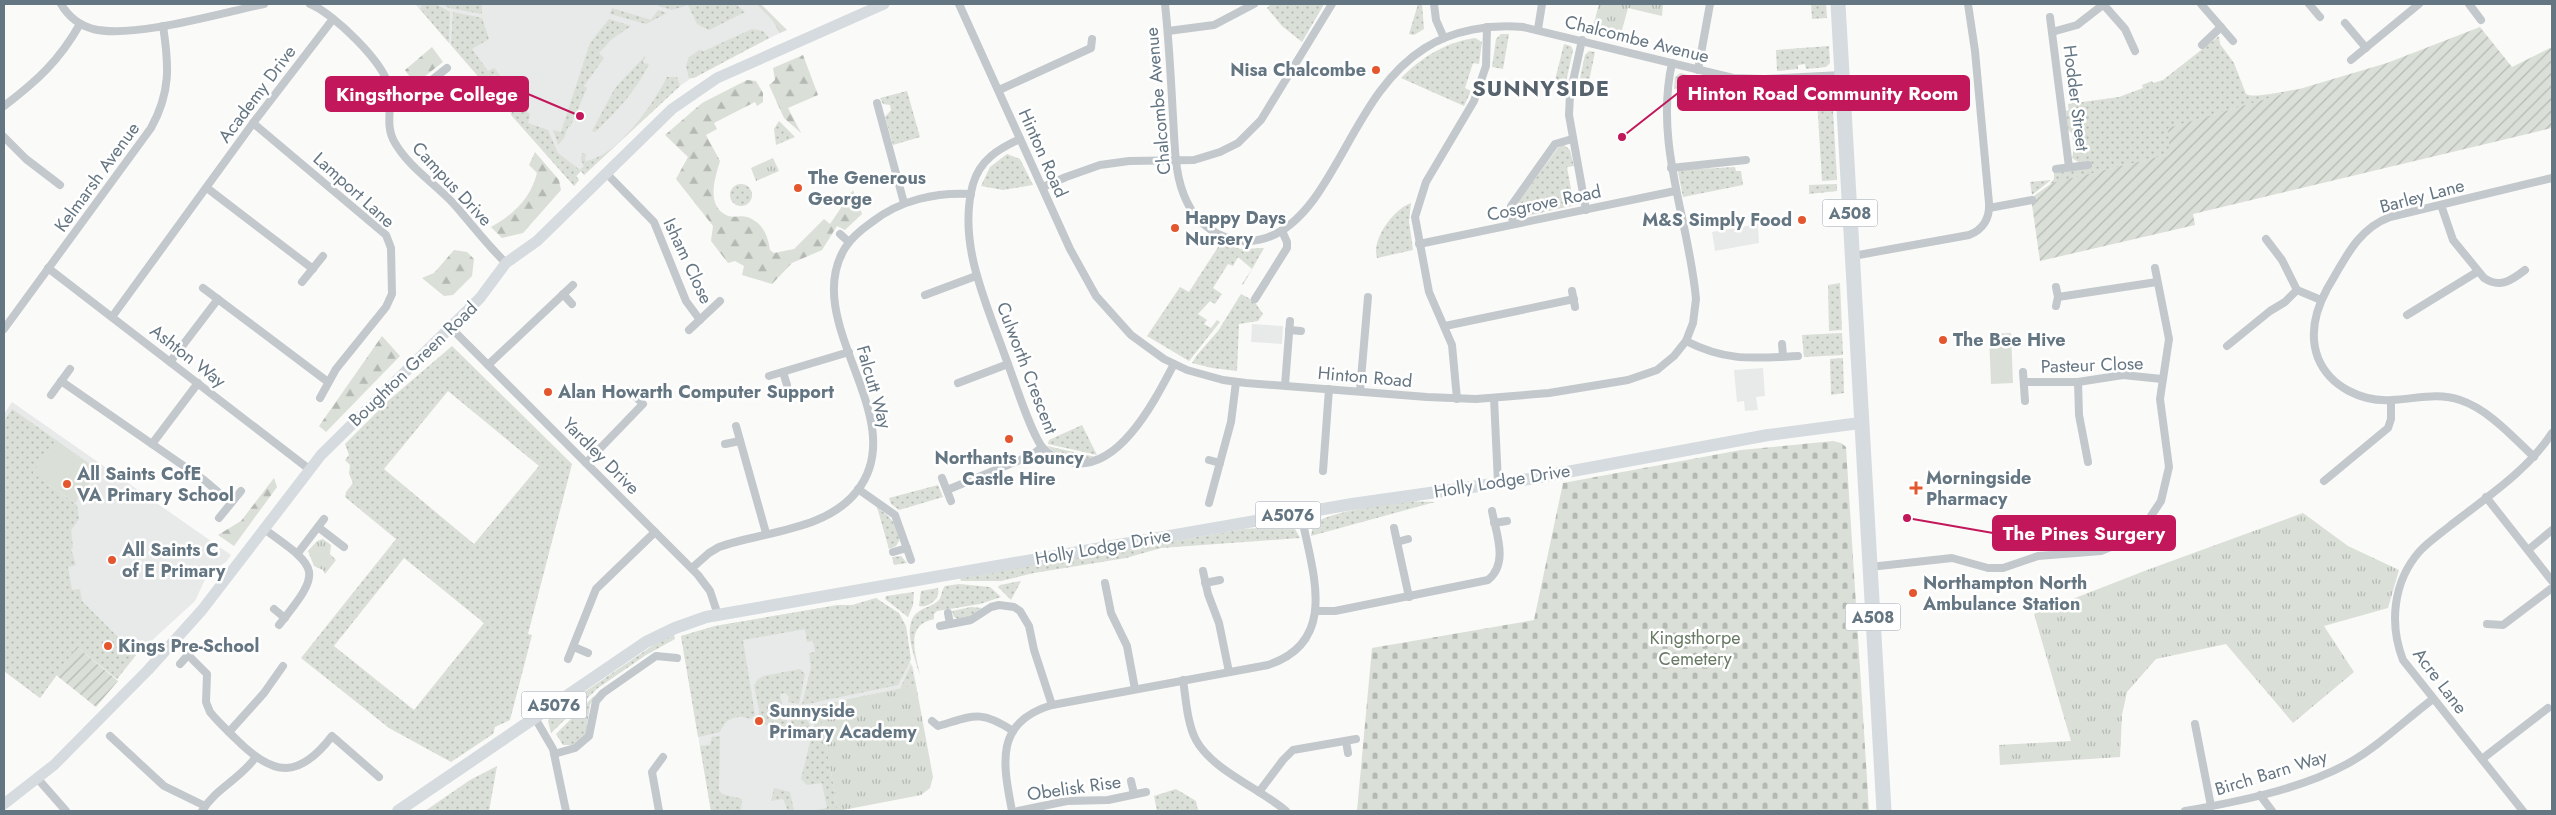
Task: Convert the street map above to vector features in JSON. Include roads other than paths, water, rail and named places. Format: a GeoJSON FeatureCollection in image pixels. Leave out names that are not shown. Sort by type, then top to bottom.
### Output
{"type":"FeatureCollection","features":[{"type":"Feature","properties":{"kind":"highway","name":"A508"},"geometry":{"type":"LineString","coordinates":[[1838,4],[1853,256],[1860,423],[1884,811]]}},
{"type":"Feature","properties":{"kind":"main road","name":"Holly Lodge Drive"},"geometry":{"type":"LineString","coordinates":[[398,811],[658,635],[685,624],[718,615],[1301,513],[1498,483],[1714,444],[1860,423]]}},
{"type":"Feature","properties":{"kind":"street"},"geometry":{"type":"LineString","coordinates":[[61,4],[65,11],[80,24],[106,30],[163,26],[264,4]]}},
{"type":"Feature","properties":{"kind":"street","name":"Campus Drive"},"geometry":{"type":"LineString","coordinates":[[310,4],[333,19],[358,42],[384,73],[388,81],[390,97],[390,130],[399,150],[453,204],[506,263]]}},
{"type":"Feature","properties":{"kind":"street","name":"Boughton Green Road"},"geometry":{"type":"LineString","coordinates":[[4,804],[38,779],[102,718],[188,627],[309,469],[336,438],[480,298],[506,263],[537,241],[665,115],[705,85],[862,8],[884,4]]}},
{"type":"Feature","properties":{"kind":"street","name":"Hinton Road"},"geometry":{"type":"LineString","coordinates":[[959,4],[1081,272],[1096,296],[1131,335],[1174,364],[1209,377],[1236,382],[1457,399],[1494,398],[1549,393],[1639,377],[1664,366],[1686,341],[1693,323],[1696,299],[1671,168],[1667,106],[1672,63]]}},
{"type":"Feature","properties":{"kind":"street","name":"Chalcombe Avenue"},"geometry":{"type":"LineString","coordinates":[[1166,4],[1176,161],[1180,182],[1187,203],[1197,218],[1214,232],[1227,238],[1244,241],[1265,239],[1282,231],[1300,216],[1314,198],[1376,98],[1393,76],[1424,48],[1444,38],[1487,27],[1512,26],[1538,29],[1698,70],[1752,79],[1842,75]]}},
{"type":"Feature","properties":{"kind":"street"},"geometry":{"type":"LineString","coordinates":[[1168,31],[1214,24],[1254,4]]}},
{"type":"Feature","properties":{"kind":"street"},"geometry":{"type":"LineString","coordinates":[[1043,187],[1086,169],[1114,163],[1144,160],[1176,161],[1212,155],[1233,146],[1251,132],[1266,112],[1332,4]]}},
{"type":"Feature","properties":{"kind":"street"},"geometry":{"type":"LineString","coordinates":[[1434,4],[1436,20],[1444,38]]}},
{"type":"Feature","properties":{"kind":"street"},"geometry":{"type":"LineString","coordinates":[[1538,29],[1542,4]]}},
{"type":"Feature","properties":{"kind":"street"},"geometry":{"type":"LineString","coordinates":[[1698,70],[1710,4]]}},
{"type":"Feature","properties":{"kind":"street"},"geometry":{"type":"LineString","coordinates":[[1853,256],[1972,234],[1985,223],[1989,208],[1975,51],[1968,4]]}},
{"type":"Feature","properties":{"kind":"street"},"geometry":{"type":"LineString","coordinates":[[2104,4],[2125,28],[2135,51]]}},
{"type":"Feature","properties":{"kind":"street","name":"Hodder Street"},"geometry":{"type":"LineString","coordinates":[[2052,32],[2077,25],[2104,4]]}},
{"type":"Feature","properties":{"kind":"street"},"geometry":{"type":"LineString","coordinates":[[2201,4],[2233,41]]}},
{"type":"Feature","properties":{"kind":"street"},"geometry":{"type":"LineString","coordinates":[[2309,4],[2320,18]]}},
{"type":"Feature","properties":{"kind":"street"},"geometry":{"type":"LineString","coordinates":[[2351,60],[2419,4]]}},
{"type":"Feature","properties":{"kind":"street"},"geometry":{"type":"LineString","coordinates":[[2469,4],[2481,20]]}},
{"type":"Feature","properties":{"kind":"street","name":"Hodder Street"},"geometry":{"type":"LineString","coordinates":[[2050,17],[2069,167]]}},
{"type":"Feature","properties":{"kind":"street","name":"Academy Drive"},"geometry":{"type":"LineString","coordinates":[[112,317],[254,123],[333,19]]}},
{"type":"Feature","properties":{"kind":"street"},"geometry":{"type":"LineString","coordinates":[[2345,23],[2366,48]]}},
{"type":"Feature","properties":{"kind":"street"},"geometry":{"type":"LineString","coordinates":[[4,106],[38,81],[61,55],[80,24]]}},
{"type":"Feature","properties":{"kind":"street","name":"Kelmarsh Avenue"},"geometry":{"type":"LineString","coordinates":[[5,326],[151,128],[161,111],[166,94],[168,75],[163,26]]}},
{"type":"Feature","properties":{"kind":"street"},"geometry":{"type":"LineString","coordinates":[[1457,399],[1454,355],[1445,326],[1429,292],[1415,221],[1419,200],[1433,170],[1462,125],[1474,101],[1486,66],[1487,27]]}},
{"type":"Feature","properties":{"kind":"street"},"geometry":{"type":"LineString","coordinates":[[2202,45],[2221,27]]}},
{"type":"Feature","properties":{"kind":"street"},"geometry":{"type":"LineString","coordinates":[[999,90],[1091,48],[1092,39]]}},
{"type":"Feature","properties":{"kind":"street"},"geometry":{"type":"LineString","coordinates":[[1582,40],[1569,105],[1572,139],[1586,210]]}},
{"type":"Feature","properties":{"kind":"street"},"geometry":{"type":"LineString","coordinates":[[390,97],[418,92],[447,68]]}},
{"type":"Feature","properties":{"kind":"street"},"geometry":{"type":"LineString","coordinates":[[887,108],[878,107],[904,203]]}},
{"type":"Feature","properties":{"kind":"street","name":"Lamport Lane"},"geometry":{"type":"LineString","coordinates":[[254,123],[386,235],[391,248],[392,294],[386,307],[328,382],[320,398]]}},
{"type":"Feature","properties":{"kind":"street"},"geometry":{"type":"LineString","coordinates":[[4,137],[7,146],[60,185]]}},
{"type":"Feature","properties":{"kind":"street","name":"Culworth Crescent"},"geometry":{"type":"LineString","coordinates":[[1020,139],[1000,149],[985,161],[975,178],[972,194],[970,243],[976,276],[1008,364],[1042,447],[1057,458],[1076,464],[1092,463],[1108,455],[1138,423],[1174,364]]}},
{"type":"Feature","properties":{"kind":"street"},"geometry":{"type":"LineString","coordinates":[[1513,224],[1511,206],[1554,144],[1572,139]]}},
{"type":"Feature","properties":{"kind":"street"},"geometry":{"type":"LineString","coordinates":[[1671,168],[1746,160]]}},
{"type":"Feature","properties":{"kind":"street","name":"Hodder Street"},"geometry":{"type":"LineString","coordinates":[[2056,169],[2088,165]]}},
{"type":"Feature","properties":{"kind":"street","name":"Isham Close"},"geometry":{"type":"LineString","coordinates":[[606,173],[654,222],[686,301],[700,320]]}},
{"type":"Feature","properties":{"kind":"street","name":"Barley Lane"},"geometry":{"type":"LineString","coordinates":[[2534,457],[2492,419],[2459,399],[2432,396],[2391,400],[2373,399],[2354,393],[2336,382],[2323,368],[2315,347],[2314,337],[2316,316],[2321,300],[2351,248],[2366,231],[2390,217],[2552,178]]}},
{"type":"Feature","properties":{"kind":"street"},"geometry":{"type":"LineString","coordinates":[[207,188],[313,269]]}},
{"type":"Feature","properties":{"kind":"street","name":"Cosgrove Road"},"geometry":{"type":"LineString","coordinates":[[1419,244],[1675,191]]}},
{"type":"Feature","properties":{"kind":"street","name":"Falcutt Way"},"geometry":{"type":"LineString","coordinates":[[692,568],[719,547],[824,516],[846,503],[858,489],[871,462],[873,439],[869,417],[836,309],[834,293],[838,265],[849,242],[882,215],[904,203],[938,195],[972,194]]}},
{"type":"Feature","properties":{"kind":"street"},"geometry":{"type":"LineString","coordinates":[[1989,208],[2032,200]]}},
{"type":"Feature","properties":{"kind":"street"},"geometry":{"type":"LineString","coordinates":[[2441,205],[2453,240],[2477,272],[2490,282],[2501,284],[2513,279],[2525,270]]}},
{"type":"Feature","properties":{"kind":"street"},"geometry":{"type":"LineString","coordinates":[[1255,299],[1287,248],[1287,242],[1282,231]]}},
{"type":"Feature","properties":{"kind":"street"},"geometry":{"type":"LineString","coordinates":[[840,234],[849,242]]}},
{"type":"Feature","properties":{"kind":"street"},"geometry":{"type":"LineString","coordinates":[[2266,239],[2282,260],[2298,290],[2321,300]]}},
{"type":"Feature","properties":{"kind":"street"},"geometry":{"type":"LineString","coordinates":[[302,282],[323,256]]}},
{"type":"Feature","properties":{"kind":"street","name":"Ashton Way"},"geometry":{"type":"LineString","coordinates":[[48,268],[309,469]]}},
{"type":"Feature","properties":{"kind":"street"},"geometry":{"type":"LineString","coordinates":[[1870,567],[1952,558],[1996,569],[2038,556],[2101,551],[2123,542],[2139,531],[2152,516],[2166,486],[2169,459],[2161,415],[2162,379],[2169,339],[2155,268]]}},
{"type":"Feature","properties":{"kind":"street"},"geometry":{"type":"LineString","coordinates":[[2408,315],[2477,272]]}},
{"type":"Feature","properties":{"kind":"street"},"geometry":{"type":"LineString","coordinates":[[925,295],[976,276]]}},
{"type":"Feature","properties":{"kind":"street"},"geometry":{"type":"LineString","coordinates":[[2058,297],[2157,282]]}},
{"type":"Feature","properties":{"kind":"street"},"geometry":{"type":"LineString","coordinates":[[488,365],[573,285]]}},
{"type":"Feature","properties":{"kind":"street"},"geometry":{"type":"LineString","coordinates":[[2056,287],[2058,297],[2056,306]]}},
{"type":"Feature","properties":{"kind":"street"},"geometry":{"type":"LineString","coordinates":[[203,288],[328,382]]}},
{"type":"Feature","properties":{"kind":"street"},"geometry":{"type":"LineString","coordinates":[[2227,346],[2298,290]]}},
{"type":"Feature","properties":{"kind":"street"},"geometry":{"type":"LineString","coordinates":[[563,294],[572,304]]}},
{"type":"Feature","properties":{"kind":"street"},"geometry":{"type":"LineString","coordinates":[[1360,391],[1368,297]]}},
{"type":"Feature","properties":{"kind":"street"},"geometry":{"type":"LineString","coordinates":[[170,362],[218,299]]}},
{"type":"Feature","properties":{"kind":"street"},"geometry":{"type":"LineString","coordinates":[[1445,326],[1574,299]]}},
{"type":"Feature","properties":{"kind":"street","name":"Isham Close"},"geometry":{"type":"LineString","coordinates":[[689,330],[720,301]]}},
{"type":"Feature","properties":{"kind":"street"},"geometry":{"type":"LineString","coordinates":[[1285,386],[1290,321]]}},
{"type":"Feature","properties":{"kind":"street","name":"Yardley Drive"},"geometry":{"type":"LineString","coordinates":[[450,327],[692,568],[710,591],[718,615]]}},
{"type":"Feature","properties":{"kind":"street"},"geometry":{"type":"LineString","coordinates":[[1289,330],[1301,331]]}},
{"type":"Feature","properties":{"kind":"street"},"geometry":{"type":"LineString","coordinates":[[1686,341],[1706,351],[1736,358],[1798,356]]}},
{"type":"Feature","properties":{"kind":"street"},"geometry":{"type":"LineString","coordinates":[[1782,344],[1783,356]]}},
{"type":"Feature","properties":{"kind":"street"},"geometry":{"type":"LineString","coordinates":[[768,376],[849,352]]}},
{"type":"Feature","properties":{"kind":"street"},"geometry":{"type":"LineString","coordinates":[[958,383],[1008,364]]}},
{"type":"Feature","properties":{"kind":"street"},"geometry":{"type":"LineString","coordinates":[[50,395],[70,369]]}},
{"type":"Feature","properties":{"kind":"street"},"geometry":{"type":"LineString","coordinates":[[783,372],[787,385]]}},
{"type":"Feature","properties":{"kind":"street","name":"Pasteur Close"},"geometry":{"type":"LineString","coordinates":[[2023,372],[2025,401]]}},
{"type":"Feature","properties":{"kind":"street","name":"Pasteur Close"},"geometry":{"type":"LineString","coordinates":[[2024,382],[2078,382],[2123,375],[2162,379]]}},
{"type":"Feature","properties":{"kind":"street"},"geometry":{"type":"LineString","coordinates":[[61,381],[204,480],[232,503]]}},
{"type":"Feature","properties":{"kind":"street"},"geometry":{"type":"LineString","coordinates":[[1208,504],[1230,422],[1236,382]]}},
{"type":"Feature","properties":{"kind":"street"},"geometry":{"type":"LineString","coordinates":[[2078,382],[2079,415],[2088,462]]}},
{"type":"Feature","properties":{"kind":"street"},"geometry":{"type":"LineString","coordinates":[[152,444],[198,383]]}},
{"type":"Feature","properties":{"kind":"street"},"geometry":{"type":"LineString","coordinates":[[1323,471],[1329,389]]}},
{"type":"Feature","properties":{"kind":"street"},"geometry":{"type":"LineString","coordinates":[[586,463],[643,404],[630,391]]}},
{"type":"Feature","properties":{"kind":"street"},"geometry":{"type":"LineString","coordinates":[[1494,398],[1498,483]]}},
{"type":"Feature","properties":{"kind":"street"},"geometry":{"type":"LineString","coordinates":[[2324,481],[2388,428],[2391,420],[2391,400]]}},
{"type":"Feature","properties":{"kind":"street"},"geometry":{"type":"LineString","coordinates":[[736,426],[766,534]]}},
{"type":"Feature","properties":{"kind":"street","name":"Acre Lane"},"geometry":{"type":"LineString","coordinates":[[2523,811],[2403,660],[2399,651],[2394,610],[2402,579],[2418,552],[2534,457],[2552,433]]}},
{"type":"Feature","properties":{"kind":"street"},"geometry":{"type":"LineString","coordinates":[[725,444],[740,441]]}},
{"type":"Feature","properties":{"kind":"street"},"geometry":{"type":"LineString","coordinates":[[947,490],[1032,455],[1042,447]]}},
{"type":"Feature","properties":{"kind":"street"},"geometry":{"type":"LineString","coordinates":[[1209,460],[1220,463]]}},
{"type":"Feature","properties":{"kind":"street"},"geometry":{"type":"LineString","coordinates":[[942,478],[951,501]]}},
{"type":"Feature","properties":{"kind":"street"},"geometry":{"type":"LineString","coordinates":[[858,489],[895,515],[910,560]]}},
{"type":"Feature","properties":{"kind":"street"},"geometry":{"type":"LineString","coordinates":[[219,518],[241,491]]}},
{"type":"Feature","properties":{"kind":"street"},"geometry":{"type":"LineString","coordinates":[[2486,497],[2552,581]]}},
{"type":"Feature","properties":{"kind":"street"},"geometry":{"type":"LineString","coordinates":[[1301,513],[1317,611],[1335,611],[1482,583],[1493,577],[1500,559],[1492,511]]}},
{"type":"Feature","properties":{"kind":"street"},"geometry":{"type":"LineString","coordinates":[[298,553],[324,519]]}},
{"type":"Feature","properties":{"kind":"street"},"geometry":{"type":"LineString","coordinates":[[1494,523],[1507,521]]}},
{"type":"Feature","properties":{"kind":"street"},"geometry":{"type":"LineString","coordinates":[[318,527],[344,547]]}},
{"type":"Feature","properties":{"kind":"street"},"geometry":{"type":"LineString","coordinates":[[1394,528],[1409,597]]}},
{"type":"Feature","properties":{"kind":"street"},"geometry":{"type":"LineString","coordinates":[[264,529],[298,553],[306,564],[309,580],[303,596],[279,625]]}},
{"type":"Feature","properties":{"kind":"street"},"geometry":{"type":"LineString","coordinates":[[2528,550],[2552,530]]}},
{"type":"Feature","properties":{"kind":"street"},"geometry":{"type":"LineString","coordinates":[[568,659],[596,589],[655,532]]}},
{"type":"Feature","properties":{"kind":"street"},"geometry":{"type":"LineString","coordinates":[[1397,542],[1408,539]]}},
{"type":"Feature","properties":{"kind":"street"},"geometry":{"type":"LineString","coordinates":[[893,552],[907,548]]}},
{"type":"Feature","properties":{"kind":"street"},"geometry":{"type":"LineString","coordinates":[[1203,571],[1205,583],[1219,623],[1229,672]]}},
{"type":"Feature","properties":{"kind":"street"},"geometry":{"type":"LineString","coordinates":[[1205,583],[1220,580]]}},
{"type":"Feature","properties":{"kind":"street"},"geometry":{"type":"LineString","coordinates":[[1116,588],[1106,586],[1112,613],[1127,646],[1135,689]]}},
{"type":"Feature","properties":{"kind":"street"},"geometry":{"type":"LineString","coordinates":[[2487,624],[2503,624],[2552,588]]}},
{"type":"Feature","properties":{"kind":"street"},"geometry":{"type":"LineString","coordinates":[[940,626],[971,620],[991,607],[998,605],[1014,607],[1020,611],[1029,626],[1034,650],[1052,705]]}},
{"type":"Feature","properties":{"kind":"street"},"geometry":{"type":"LineString","coordinates":[[274,609],[285,618]]}},
{"type":"Feature","properties":{"kind":"street","name":"Obelisk Rise"},"geometry":{"type":"LineString","coordinates":[[1012,811],[1004,762],[1006,745],[1013,731],[1034,712],[1052,705],[1268,665],[1289,656],[1304,641],[1317,611]]}},
{"type":"Feature","properties":{"kind":"street"},"geometry":{"type":"LineString","coordinates":[[948,613],[950,624]]}},
{"type":"Feature","properties":{"kind":"street"},"geometry":{"type":"LineString","coordinates":[[180,664],[196,646]]}},
{"type":"Feature","properties":{"kind":"street"},"geometry":{"type":"LineString","coordinates":[[574,647],[588,653]]}},
{"type":"Feature","properties":{"kind":"street"},"geometry":{"type":"LineString","coordinates":[[188,655],[207,674],[208,707],[215,719],[255,758],[275,767],[301,764],[317,754],[332,736],[379,777]]}},
{"type":"Feature","properties":{"kind":"street"},"geometry":{"type":"LineString","coordinates":[[554,754],[575,748],[589,736],[596,701],[603,693],[656,656],[677,658]]}},
{"type":"Feature","properties":{"kind":"street"},"geometry":{"type":"LineString","coordinates":[[229,732],[264,693],[284,666]]}},
{"type":"Feature","properties":{"kind":"street"},"geometry":{"type":"LineString","coordinates":[[1183,680],[1197,741],[1213,759],[1286,811]]}},
{"type":"Feature","properties":{"kind":"street","name":"Birch Barn Way"},"geometry":{"type":"LineString","coordinates":[[2185,811],[2260,795],[2318,776],[2347,764],[2433,699]]}},
{"type":"Feature","properties":{"kind":"street"},"geometry":{"type":"LineString","coordinates":[[2482,759],[2548,708]]}},
{"type":"Feature","properties":{"kind":"street"},"geometry":{"type":"LineString","coordinates":[[935,727],[980,716],[995,719],[1013,731]]}},
{"type":"Feature","properties":{"kind":"street"},"geometry":{"type":"LineString","coordinates":[[535,718],[554,754],[566,811]]}},
{"type":"Feature","properties":{"kind":"street"},"geometry":{"type":"LineString","coordinates":[[2195,724],[2211,806]]}},
{"type":"Feature","properties":{"kind":"street"},"geometry":{"type":"LineString","coordinates":[[110,736],[164,786],[203,809],[222,788],[246,770],[255,758]]}},
{"type":"Feature","properties":{"kind":"street"},"geometry":{"type":"LineString","coordinates":[[1259,792],[1283,760],[1294,750],[1356,739]]}},
{"type":"Feature","properties":{"kind":"street"},"geometry":{"type":"LineString","coordinates":[[1346,741],[1348,753]]}},
{"type":"Feature","properties":{"kind":"street"},"geometry":{"type":"LineString","coordinates":[[660,811],[652,772],[663,757]]}},
{"type":"Feature","properties":{"kind":"street"},"geometry":{"type":"LineString","coordinates":[[38,779],[66,811]]}},
{"type":"Feature","properties":{"kind":"street","name":"Obelisk Rise"},"geometry":{"type":"LineString","coordinates":[[1131,781],[1134,794]]}},
{"type":"Feature","properties":{"kind":"street","name":"Obelisk Rise"},"geometry":{"type":"LineString","coordinates":[[1018,811],[1067,801],[1108,800],[1146,792]]}},
{"type":"Feature","properties":{"kind":"street"},"geometry":{"type":"LineString","coordinates":[[2260,795],[2272,811]]}},
{"type":"Feature","properties":{"kind":"place","name":"Nisa Chalcombe"},"geometry":{"type":"Point","coordinates":[1376,70]}},
{"type":"Feature","properties":{"kind":"place","name":"Kingsthorpe College"},"geometry":{"type":"Point","coordinates":[580,116]}},
{"type":"Feature","properties":{"kind":"place","name":"Hinton Road Community Room"},"geometry":{"type":"Point","coordinates":[1622,137]}},
{"type":"Feature","properties":{"kind":"place","name":"The Generous George"},"geometry":{"type":"Point","coordinates":[798,188]}},
{"type":"Feature","properties":{"kind":"place","name":"M&S Simply Food"},"geometry":{"type":"Point","coordinates":[1802,220]}},
{"type":"Feature","properties":{"kind":"place","name":"Happy Days Nursery"},"geometry":{"type":"Point","coordinates":[1175,228]}},
{"type":"Feature","properties":{"kind":"place","name":"The Bee Hive"},"geometry":{"type":"Point","coordinates":[1943,340]}},
{"type":"Feature","properties":{"kind":"place","name":"Alan Howarth Computer Support"},"geometry":{"type":"Point","coordinates":[548,392]}},
{"type":"Feature","properties":{"kind":"place","name":"Northants Bouncy Castle Hire"},"geometry":{"type":"Point","coordinates":[1009,439]}},
{"type":"Feature","properties":{"kind":"place","name":"All Saints CofE VA Primary School"},"geometry":{"type":"Point","coordinates":[67,484]}},
{"type":"Feature","properties":{"kind":"place","name":"Morningside Pharmacy"},"geometry":{"type":"Point","coordinates":[1916,488]}},
{"type":"Feature","properties":{"kind":"place","name":"The Pines Surgery"},"geometry":{"type":"Point","coordinates":[1907,518]}},
{"type":"Feature","properties":{"kind":"place","name":"All Saints C of E Primary"},"geometry":{"type":"Point","coordinates":[112,560]}},
{"type":"Feature","properties":{"kind":"place","name":"Northampton North Ambulance Station"},"geometry":{"type":"Point","coordinates":[1913,593]}},
{"type":"Feature","properties":{"kind":"place","name":"Kings Pre-School"},"geometry":{"type":"Point","coordinates":[108,646]}},
{"type":"Feature","properties":{"kind":"place","name":"Sunnyside Primary Academy"},"geometry":{"type":"Point","coordinates":[759,721]}},
{"type":"Feature","properties":{"kind":"district","name":"SUNNYSIDE"},"geometry":{"type":"Point","coordinates":[1541,88]}},
{"type":"Feature","properties":{"kind":"park label","name":"Kingsthorpe Cemetery"},"geometry":{"type":"Point","coordinates":[1695,648]}}]}
